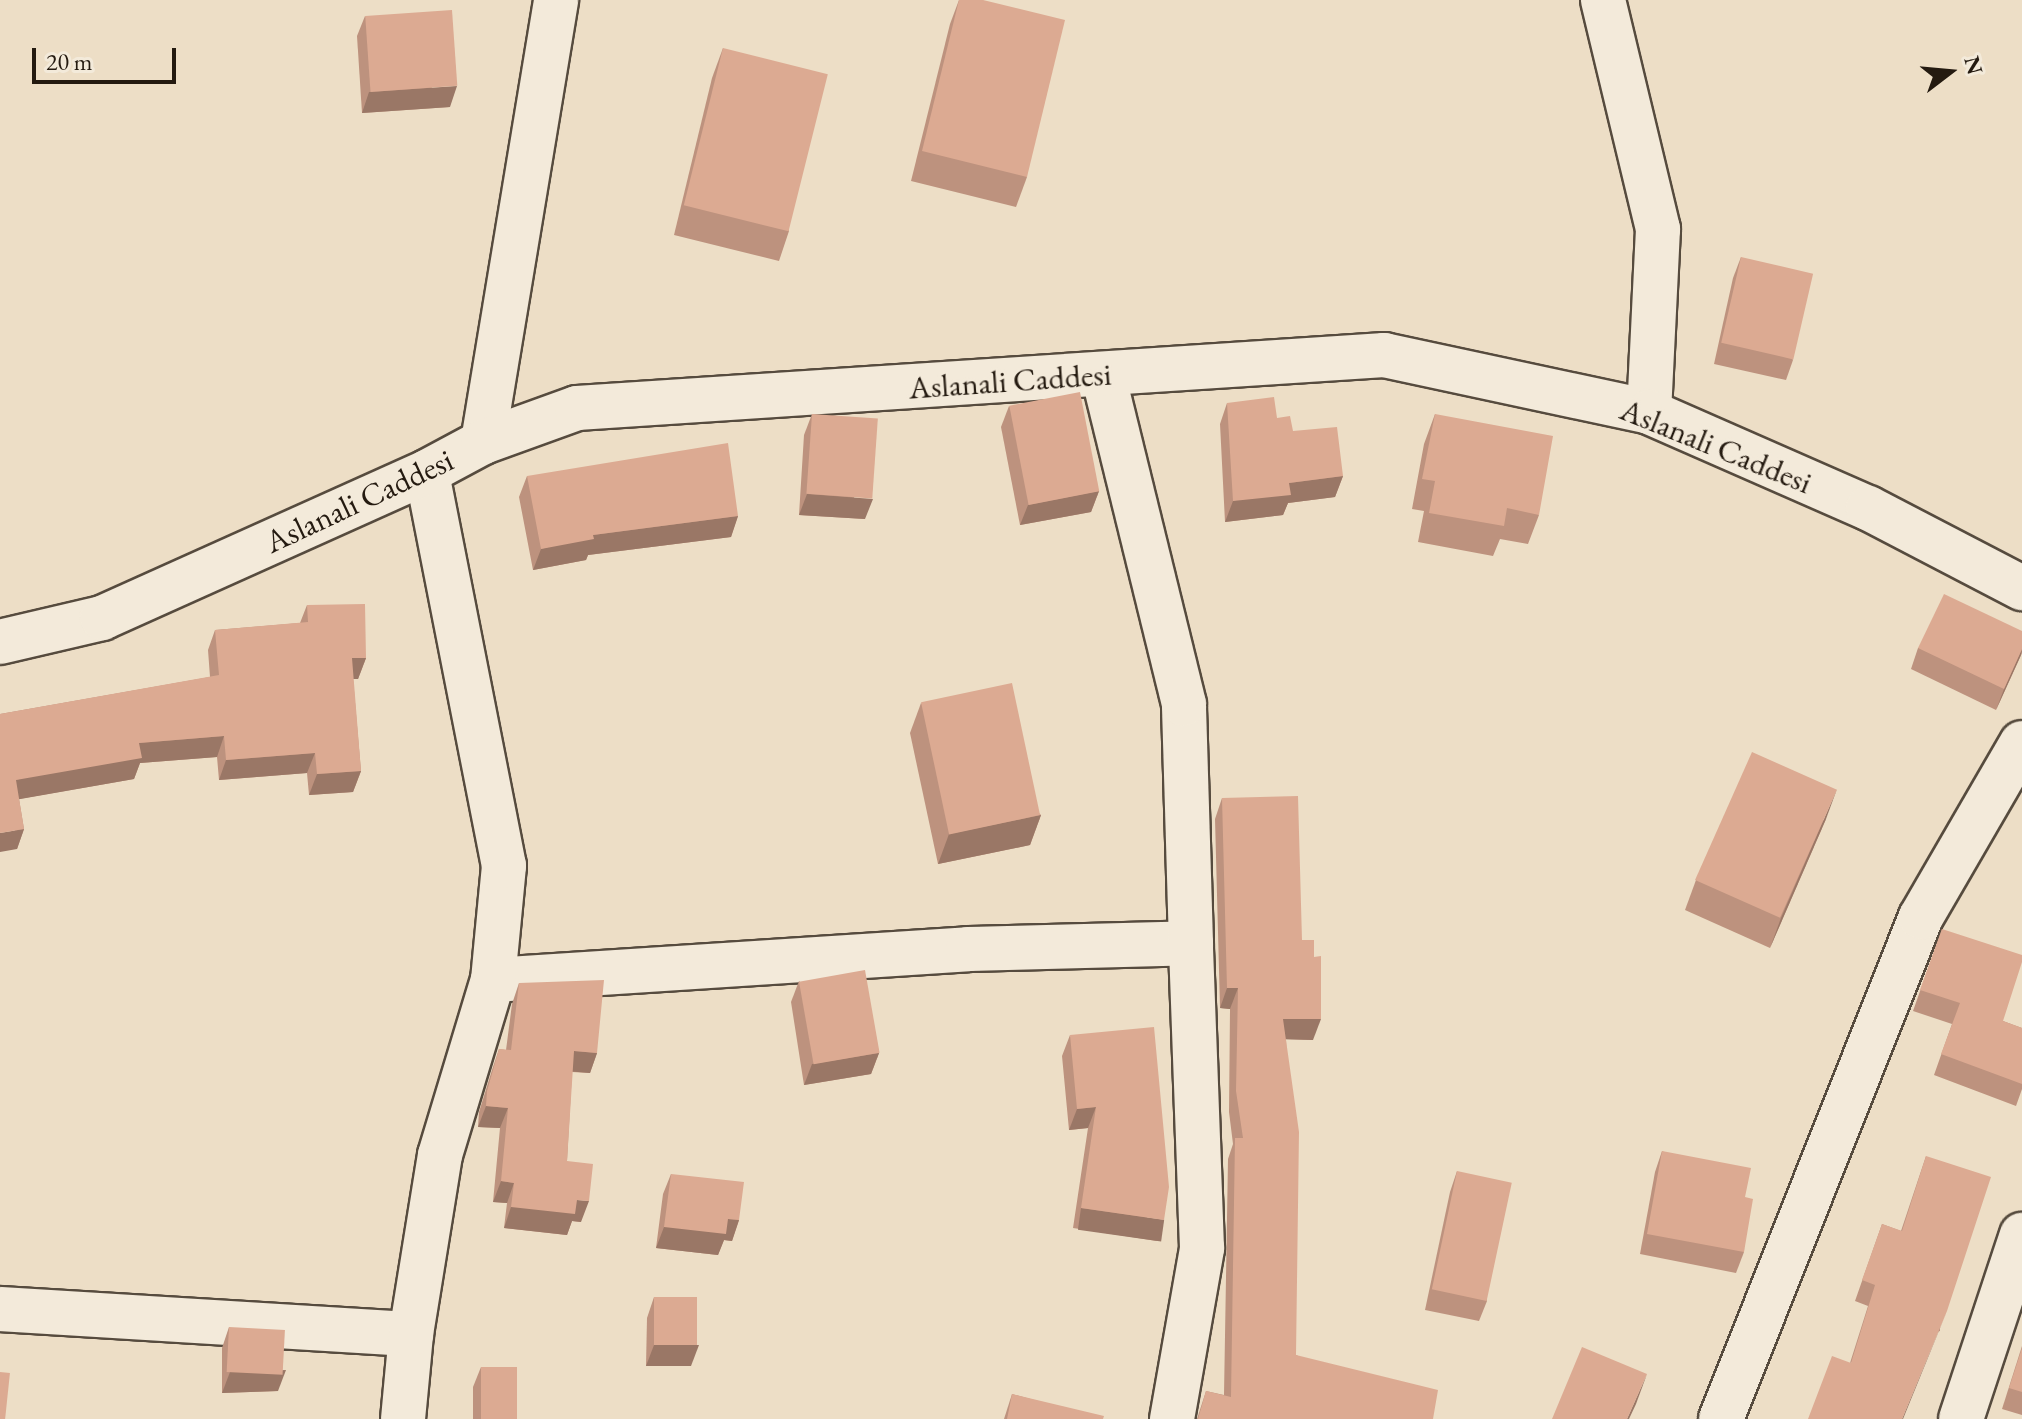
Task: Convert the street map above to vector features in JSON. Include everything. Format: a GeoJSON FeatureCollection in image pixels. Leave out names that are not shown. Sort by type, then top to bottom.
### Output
{"type":"FeatureCollection","features":[{"type":"Feature","properties":{"kind":"street"},"geometry":{"type":"LineString","coordinates":[[483,442],[556,0]]}},
{"type":"Feature","properties":{"kind":"street"},"geometry":{"type":"LineString","coordinates":[[1603,0],[1658,229],[1649,412]]}},
{"type":"Feature","properties":{"kind":"street","name":"Aslanali Caddesi"},"geometry":{"type":"LineString","coordinates":[[0,642],[102,618],[427,472],[483,442],[577,408],[1384,355],[1649,412],[1868,508],[2022,588]]}},
{"type":"Feature","properties":{"kind":"street"},"geometry":{"type":"LineString","coordinates":[[1103,375],[1184,704],[1202,1248],[1172,1419]]}},
{"type":"Feature","properties":{"kind":"street"},"geometry":{"type":"LineString","coordinates":[[403,1419],[411,1334],[440,1155],[493,980],[504,866],[427,472]]}},
{"type":"Feature","properties":{"kind":"street"},"geometry":{"type":"LineString","coordinates":[[1721,1419],[1921,917],[2022,743]]}},
{"type":"Feature","properties":{"kind":"street"},"geometry":{"type":"LineString","coordinates":[[493,980],[968,949],[1191,943]]}},
{"type":"Feature","properties":{"kind":"street"},"geometry":{"type":"LineString","coordinates":[[1961,1419],[2022,1235]]}},
{"type":"Feature","properties":{"kind":"street"},"geometry":{"type":"LineString","coordinates":[[0,1309],[411,1334]]}},
{"type":"Feature","properties":{"kind":"building"},"geometry":{"type":"Polygon","coordinates":[[[959,0],[983,0],[1065,20],[1027,177],[922,151],[959,0]]]}},
{"type":"Feature","properties":{"kind":"building"},"geometry":{"type":"Polygon","coordinates":[[[452,10],[457,86],[371,92],[365,16],[452,10]]]}},
{"type":"Feature","properties":{"kind":"building"},"geometry":{"type":"Polygon","coordinates":[[[723,48],[828,74],[789,231],[684,205],[723,48]]]}},
{"type":"Feature","properties":{"kind":"building"},"geometry":{"type":"Polygon","coordinates":[[[1741,257],[1813,274],[1793,359],[1721,343],[1741,257]]]}},
{"type":"Feature","properties":{"kind":"building"},"geometry":{"type":"Polygon","coordinates":[[[1080,392],[1099,491],[1029,505],[1009,406],[1080,392]]]}},
{"type":"Feature","properties":{"kind":"building"},"geometry":{"type":"Polygon","coordinates":[[[1274,397],[1277,418],[1290,416],[1293,431],[1337,427],[1343,476],[1289,483],[1291,495],[1233,501],[1227,403],[1274,397]]]}},
{"type":"Feature","properties":{"kind":"building"},"geometry":{"type":"Polygon","coordinates":[[[812,414],[878,419],[872,498],[806,494],[812,414]]]}},
{"type":"Feature","properties":{"kind":"building"},"geometry":{"type":"Polygon","coordinates":[[[1435,414],[1553,436],[1539,515],[1507,508],[1504,526],[1429,513],[1435,481],[1422,479],[1435,414]]]}},
{"type":"Feature","properties":{"kind":"building"},"geometry":{"type":"Polygon","coordinates":[[[728,443],[738,516],[593,535],[594,539],[541,549],[527,476],[728,443]]]}},
{"type":"Feature","properties":{"kind":"building"},"geometry":{"type":"Polygon","coordinates":[[[1944,594],[2022,631],[2022,649],[2004,689],[1918,648],[1944,594]]]}},
{"type":"Feature","properties":{"kind":"building"},"geometry":{"type":"Polygon","coordinates":[[[365,604],[366,658],[352,658],[361,771],[317,774],[315,753],[226,760],[224,736],[139,743],[142,758],[16,780],[24,829],[0,833],[0,714],[219,675],[215,630],[308,622],[307,605],[365,604]]]}},
{"type":"Feature","properties":{"kind":"building"},"geometry":{"type":"Polygon","coordinates":[[[1012,683],[1040,815],[949,834],[921,702],[1012,683]]]}},
{"type":"Feature","properties":{"kind":"building"},"geometry":{"type":"Polygon","coordinates":[[[1752,752],[1837,790],[1780,918],[1695,880],[1752,752]]]}},
{"type":"Feature","properties":{"kind":"building"},"geometry":{"type":"Polygon","coordinates":[[[1298,796],[1302,940],[1314,940],[1314,957],[1321,956],[1321,1019],[1283,1019],[1299,1132],[1296,1355],[1438,1390],[1433,1419],[1198,1419],[1206,1391],[1231,1397],[1235,1138],[1243,1138],[1236,1091],[1238,988],[1227,988],[1222,798],[1298,796]]]}},
{"type":"Feature","properties":{"kind":"building"},"geometry":{"type":"Polygon","coordinates":[[[1942,929],[2022,955],[2003,1021],[2022,1028],[2022,1084],[1941,1054],[1960,1003],[1920,990],[1942,929]]]}},
{"type":"Feature","properties":{"kind":"building"},"geometry":{"type":"Polygon","coordinates":[[[865,970],[880,1053],[814,1064],[799,982],[865,970]]]}},
{"type":"Feature","properties":{"kind":"building"},"geometry":{"type":"Polygon","coordinates":[[[604,980],[597,1053],[574,1051],[567,1161],[593,1164],[589,1201],[577,1200],[575,1214],[511,1207],[514,1183],[501,1181],[508,1108],[486,1106],[499,1049],[511,1050],[519,983],[604,980]]]}},
{"type":"Feature","properties":{"kind":"building"},"geometry":{"type":"Polygon","coordinates":[[[1154,1027],[1169,1187],[1164,1220],[1081,1208],[1096,1107],[1077,1109],[1070,1035],[1154,1027]]]}},
{"type":"Feature","properties":{"kind":"building"},"geometry":{"type":"Polygon","coordinates":[[[1662,1151],[1751,1168],[1745,1197],[1753,1199],[1744,1252],[1647,1234],[1662,1151]]]}},
{"type":"Feature","properties":{"kind":"building"},"geometry":{"type":"Polygon","coordinates":[[[1926,1156],[1991,1177],[1947,1311],[1902,1419],[1808,1419],[1832,1356],[1851,1363],[1875,1285],[1862,1280],[1882,1224],[1902,1231],[1926,1156]]]}},
{"type":"Feature","properties":{"kind":"building"},"geometry":{"type":"Polygon","coordinates":[[[1457,1171],[1512,1183],[1487,1301],[1432,1289],[1457,1171]]]}},
{"type":"Feature","properties":{"kind":"building"},"geometry":{"type":"Polygon","coordinates":[[[671,1174],[744,1182],[739,1220],[728,1219],[726,1234],[664,1227],[671,1174]]]}},
{"type":"Feature","properties":{"kind":"building"},"geometry":{"type":"Polygon","coordinates":[[[654,1297],[697,1297],[697,1345],[654,1345],[654,1297]]]}},
{"type":"Feature","properties":{"kind":"building"},"geometry":{"type":"Polygon","coordinates":[[[229,1327],[285,1330],[283,1375],[227,1372],[229,1327]]]}},
{"type":"Feature","properties":{"kind":"building"},"geometry":{"type":"Polygon","coordinates":[[[1582,1347],[1647,1374],[1627,1419],[1552,1419],[1582,1347]]]}},
{"type":"Feature","properties":{"kind":"building"},"geometry":{"type":"Polygon","coordinates":[[[2022,1348],[2022,1392],[2009,1388],[2022,1348]]]}},
{"type":"Feature","properties":{"kind":"building"},"geometry":{"type":"Polygon","coordinates":[[[481,1367],[517,1367],[517,1419],[481,1419],[481,1367]]]}},
{"type":"Feature","properties":{"kind":"building"},"geometry":{"type":"Polygon","coordinates":[[[0,1372],[10,1373],[5,1419],[0,1419],[0,1372]]]}},
{"type":"Feature","properties":{"kind":"building"},"geometry":{"type":"Polygon","coordinates":[[[1012,1394],[1104,1416],[1103,1419],[1007,1419],[1012,1394]]]}}]}
